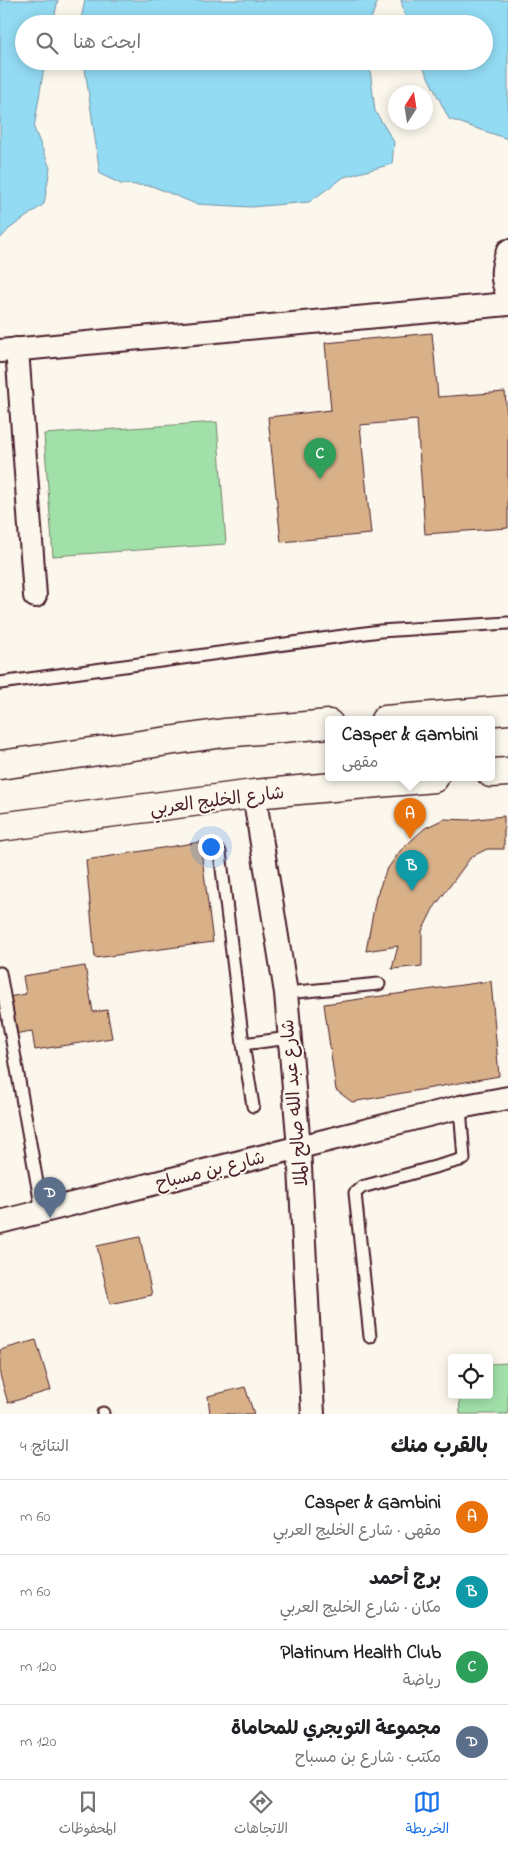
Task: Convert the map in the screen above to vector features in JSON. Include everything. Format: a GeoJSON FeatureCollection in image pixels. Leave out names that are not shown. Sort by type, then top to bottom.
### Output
{"type":"FeatureCollection","features":[{"type":"Feature","properties":{"kind":"main road"},"geometry":{"type":"LineString","coordinates":[[434,716],[508,710]]}},
{"type":"Feature","properties":{"kind":"main road"},"geometry":{"type":"LineString","coordinates":[[0,765],[224,733],[325,724]]}},
{"type":"Feature","properties":{"kind":"main road"},"geometry":{"type":"LineString","coordinates":[[495,773],[508,772]]}},
{"type":"Feature","properties":{"kind":"main road","name":"شارع الخليج العربي"},"geometry":{"type":"LineString","coordinates":[[0,827],[254,794],[400,781]]}},
{"type":"Feature","properties":{"kind":"street"},"geometry":{"type":"LineString","coordinates":[[508,251],[502,266],[504,286],[508,294]]}},
{"type":"Feature","properties":{"kind":"street"},"geometry":{"type":"LineString","coordinates":[[35,596],[8,350],[508,304]]}},
{"type":"Feature","properties":{"kind":"street","name":"شارع عبد الله صالح الملا"},"geometry":{"type":"LineString","coordinates":[[254,794],[286,993],[299,1148],[313,1414]]}},
{"type":"Feature","properties":{"kind":"street","name":"شارع بن مسباح"},"geometry":{"type":"LineString","coordinates":[[0,1222],[460,1107],[508,1098]]}},
{"type":"Feature","properties":{"kind":"lane"},"geometry":{"type":"LineString","coordinates":[[0,683],[380,631],[508,623]]}},
{"type":"Feature","properties":{"kind":"lane"},"geometry":{"type":"LineString","coordinates":[[220,852],[243,1044],[254,1106]]}},
{"type":"Feature","properties":{"kind":"lane"},"geometry":{"type":"LineString","coordinates":[[0,973],[42,1212]]}},
{"type":"Feature","properties":{"kind":"lane"},"geometry":{"type":"LineString","coordinates":[[286,993],[379,984]]}},
{"type":"Feature","properties":{"kind":"lane"},"geometry":{"type":"LineString","coordinates":[[243,1044],[289,1038]]}},
{"type":"Feature","properties":{"kind":"lane"},"geometry":{"type":"LineString","coordinates":[[370,1337],[355,1193],[362,1187],[464,1159],[460,1107]]}},
{"type":"Feature","properties":{"kind":"green space"},"geometry":{"type":"Polygon","coordinates":[[[217,422],[226,544],[53,556],[44,434],[217,422]]]}},
{"type":"Feature","properties":{"kind":"green space"},"geometry":{"type":"Polygon","coordinates":[[[508,1363],[508,1414],[460,1414],[459,1399],[493,1399],[493,1364],[508,1363]]]}},
{"type":"Feature","properties":{"kind":"water"},"geometry":{"type":"Polygon","coordinates":[[[0,0],[58,0],[55,15],[15,15],[15,70],[44,70],[34,128],[50,168],[44,204],[9,229],[0,239],[0,0]]]}},
{"type":"Feature","properties":{"kind":"water"},"geometry":{"type":"Polygon","coordinates":[[[85,0],[378,0],[372,15],[82,15],[85,0]]]}},
{"type":"Feature","properties":{"kind":"water"},"geometry":{"type":"Polygon","coordinates":[[[401,0],[508,0],[508,139],[449,119],[424,70],[493,70],[493,15],[405,15],[401,0]]]}},
{"type":"Feature","properties":{"kind":"water"},"geometry":{"type":"Polygon","coordinates":[[[85,70],[370,70],[375,111],[394,142],[392,164],[344,177],[309,202],[251,207],[196,204],[152,186],[121,184],[100,174],[85,70]]]}},
{"type":"Feature","properties":{"kind":"building"},"geometry":{"type":"Polygon","coordinates":[[[432,333],[438,397],[505,392],[508,430],[508,528],[425,534],[417,420],[360,425],[371,534],[281,542],[268,417],[331,410],[325,343],[432,333]]]}},
{"type":"Feature","properties":{"kind":"building"},"geometry":{"type":"Polygon","coordinates":[[[504,816],[504,849],[487,849],[471,857],[433,909],[422,931],[422,966],[392,969],[398,946],[366,951],[376,897],[386,871],[400,851],[425,828],[444,819],[469,820],[504,816]]]}},
{"type":"Feature","properties":{"kind":"building"},"geometry":{"type":"Polygon","coordinates":[[[200,842],[213,942],[95,958],[86,860],[200,842]]]}},
{"type":"Feature","properties":{"kind":"building"},"geometry":{"type":"Polygon","coordinates":[[[85,966],[93,1012],[107,1010],[112,1038],[35,1050],[32,1031],[14,1034],[8,997],[26,994],[23,976],[85,966]]]}},
{"type":"Feature","properties":{"kind":"building"},"geometry":{"type":"Polygon","coordinates":[[[491,981],[499,1076],[352,1102],[336,1090],[324,1004],[491,981]]]}},
{"type":"Feature","properties":{"kind":"building"},"geometry":{"type":"Polygon","coordinates":[[[140,1237],[152,1295],[110,1304],[97,1246],[140,1237]]]}},
{"type":"Feature","properties":{"kind":"building"},"geometry":{"type":"Polygon","coordinates":[[[36,1340],[51,1390],[8,1403],[0,1375],[0,1350],[36,1340]]]}},
{"type":"Feature","properties":{"kind":"building"},"geometry":{"type":"Polygon","coordinates":[[[245,1387],[254,1414],[210,1414],[208,1396],[245,1387]]]}},
{"type":"Feature","properties":{"kind":"place","name":"Platinum Health Club"},"geometry":{"type":"Point","coordinates":[320,479]}},
{"type":"Feature","properties":{"kind":"place","name":"Casper & Gambini"},"geometry":{"type":"Point","coordinates":[410,839]}},
{"type":"Feature","properties":{"kind":"place","name":"برج أحمد"},"geometry":{"type":"Point","coordinates":[412,891]}},
{"type":"Feature","properties":{"kind":"place","name":"مجموعة التويجري للمحاماة"},"geometry":{"type":"Point","coordinates":[50,1218]}}]}
